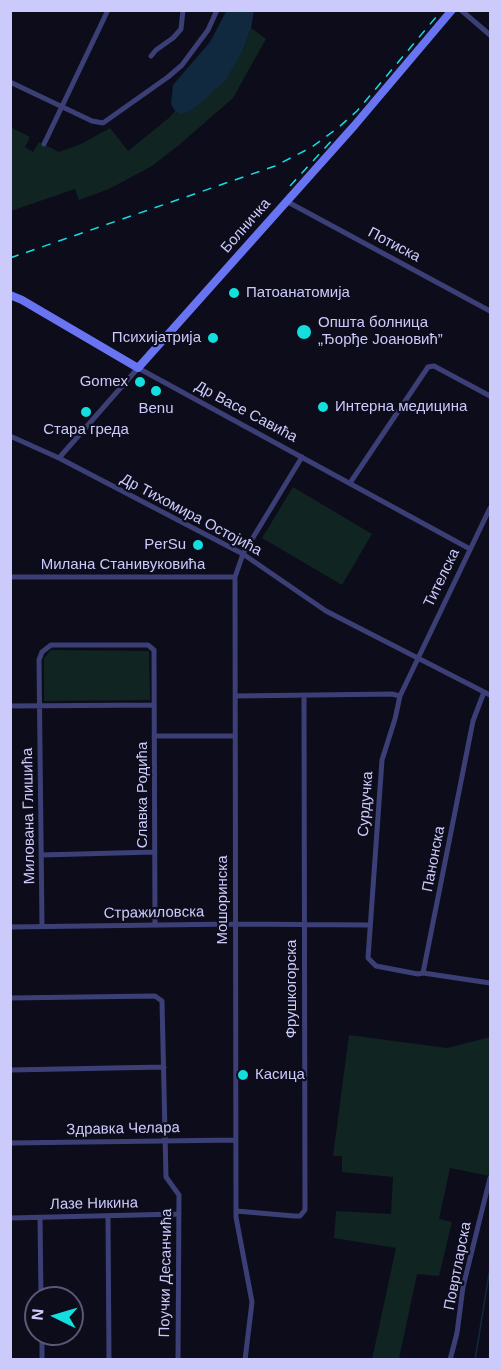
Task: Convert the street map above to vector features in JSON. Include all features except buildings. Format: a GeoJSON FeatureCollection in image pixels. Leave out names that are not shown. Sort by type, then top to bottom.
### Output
{"type":"FeatureCollection","features":[{"type":"Feature","properties":{"kind":"street"},"geometry":{"type":"LineString","coordinates":[[44,144],[108,10]]}},
{"type":"Feature","properties":{"kind":"street"},"geometry":{"type":"LineString","coordinates":[[152,56],[181,29],[183,10]]}},
{"type":"Feature","properties":{"kind":"street"},"geometry":{"type":"LineString","coordinates":[[10,82],[92,121],[104,123],[182,65],[208,30],[217,10]]}},
{"type":"Feature","properties":{"kind":"street","name":"Болничка"},"geometry":{"type":"LineString","coordinates":[[59,458],[354,126],[452,10]]}},
{"type":"Feature","properties":{"kind":"street"},"geometry":{"type":"LineString","coordinates":[[461,10],[490,34]]}},
{"type":"Feature","properties":{"kind":"street","name":"Потиска"},"geometry":{"type":"LineString","coordinates":[[286,201],[490,311]]}},
{"type":"Feature","properties":{"kind":"street","name":"Др Васе Савића"},"geometry":{"type":"LineString","coordinates":[[10,295],[138,368],[470,549]]}},
{"type":"Feature","properties":{"kind":"street"},"geometry":{"type":"LineString","coordinates":[[350,483],[428,367],[434,366],[490,396]]}},
{"type":"Feature","properties":{"kind":"street","name":"Др Тихомира Остојића"},"geometry":{"type":"LineString","coordinates":[[10,436],[59,458],[243,554],[326,611],[487,693]]}},
{"type":"Feature","properties":{"kind":"street","name":"Мошоринска"},"geometry":{"type":"LineString","coordinates":[[245,1359],[251,1296],[237,1228],[236,1211],[235,577],[243,554],[302,457]]}},
{"type":"Feature","properties":{"kind":"street","name":"Тителска"},"geometry":{"type":"LineString","coordinates":[[417,659],[490,508]]}},
{"type":"Feature","properties":{"kind":"street","name":"Милана Станивуковића"},"geometry":{"type":"LineString","coordinates":[[10,578],[235,577]]}},
{"type":"Feature","properties":{"kind":"street","name":"Милована Глишића"},"geometry":{"type":"LineString","coordinates":[[42,926],[40,656],[48,646],[148,645],[154,650],[154,665]]}},
{"type":"Feature","properties":{"kind":"street","name":"Сурдучка"},"geometry":{"type":"LineString","coordinates":[[417,659],[400,696],[379,774],[368,958],[376,966],[417,974],[423,973]]}},
{"type":"Feature","properties":{"kind":"street","name":"Славка Родића"},"geometry":{"type":"LineString","coordinates":[[154,665],[155,925]]}},
{"type":"Feature","properties":{"kind":"street","name":"Панонска"},"geometry":{"type":"LineString","coordinates":[[423,973],[473,721],[487,693]]}},
{"type":"Feature","properties":{"kind":"street"},"geometry":{"type":"LineString","coordinates":[[236,696],[392,694],[400,696]]}},
{"type":"Feature","properties":{"kind":"street","name":"Фрушкогорска"},"geometry":{"type":"LineString","coordinates":[[236,1211],[300,1216],[304,1210],[304,695]]}},
{"type":"Feature","properties":{"kind":"street"},"geometry":{"type":"LineString","coordinates":[[10,706],[154,705]]}},
{"type":"Feature","properties":{"kind":"street"},"geometry":{"type":"LineString","coordinates":[[154,736],[235,736]]}},
{"type":"Feature","properties":{"kind":"street"},"geometry":{"type":"LineString","coordinates":[[41,855],[155,852]]}},
{"type":"Feature","properties":{"kind":"street","name":"Стражиловска"},"geometry":{"type":"LineString","coordinates":[[10,927],[370,925]]}},
{"type":"Feature","properties":{"kind":"street"},"geometry":{"type":"LineString","coordinates":[[423,973],[490,983]]}},
{"type":"Feature","properties":{"kind":"street","name":"Поучки Десанчића"},"geometry":{"type":"LineString","coordinates":[[10,998],[155,996],[162,1001],[166,1177],[179,1195],[178,1359]]}},
{"type":"Feature","properties":{"kind":"street"},"geometry":{"type":"LineString","coordinates":[[10,1070],[164,1067]]}},
{"type":"Feature","properties":{"kind":"street","name":"Здравка Челара"},"geometry":{"type":"LineString","coordinates":[[10,1143],[236,1140]]}},
{"type":"Feature","properties":{"kind":"street","name":"Повртларска"},"geometry":{"type":"LineString","coordinates":[[450,1359],[457,1333],[463,1287],[490,1178]]}},
{"type":"Feature","properties":{"kind":"street","name":"Лазе Никина"},"geometry":{"type":"LineString","coordinates":[[10,1218],[179,1214]]}},
{"type":"Feature","properties":{"kind":"street"},"geometry":{"type":"LineString","coordinates":[[108,1217],[109,1359]]}},
{"type":"Feature","properties":{"kind":"street"},"geometry":{"type":"LineString","coordinates":[[40,1218],[41,1286]]}},
{"type":"Feature","properties":{"kind":"green space"},"geometry":{"type":"Polygon","coordinates":[[[251,28],[266,39],[233,98],[152,166],[109,189],[79,200],[75,189],[11,211],[10,127],[30,137],[25,147],[33,152],[39,142],[59,152],[81,144],[110,128],[128,151],[175,111],[180,114],[243,50],[251,28]]]}},
{"type":"Feature","properties":{"kind":"green space"},"geometry":{"type":"Polygon","coordinates":[[[293,487],[372,534],[342,585],[262,538],[293,487]]]}},
{"type":"Feature","properties":{"kind":"green space"},"geometry":{"type":"Polygon","coordinates":[[[51,650],[149,651],[150,700],[44,701],[44,658],[51,650]]]}},
{"type":"Feature","properties":{"kind":"green space"},"geometry":{"type":"Polygon","coordinates":[[[349,1035],[447,1048],[490,1037],[490,1176],[450,1168],[439,1219],[452,1222],[439,1276],[417,1274],[399,1359],[372,1359],[396,1248],[334,1238],[336,1211],[391,1214],[393,1177],[342,1172],[342,1156],[333,1156],[349,1035]]]}},
{"type":"Feature","properties":{"kind":"water"},"geometry":{"type":"Polygon","coordinates":[[[227,10],[254,11],[243,50],[225,81],[197,106],[180,114],[171,104],[173,85],[210,42],[227,10]]]}},
{"type":"Feature","properties":{"kind":"waterway"},"geometry":{"type":"LineString","coordinates":[[475,1360],[490,1268]]}},
{"type":"Feature","properties":{"kind":"railway"},"geometry":{"type":"LineString","coordinates":[[10,258],[275,166],[312,147],[357,111],[442,10]]}},
{"type":"Feature","properties":{"kind":"railway"},"geometry":{"type":"LineString","coordinates":[[290,186],[335,137]]}},
{"type":"Feature","properties":{"kind":"place","name":"Патоанатомија"},"geometry":{"type":"Point","coordinates":[234,293]}},
{"type":"Feature","properties":{"kind":"place","name":"Општа болница „Ђорђе Јоановић”"},"geometry":{"type":"Point","coordinates":[304,332]}},
{"type":"Feature","properties":{"kind":"place","name":"Психијатрија"},"geometry":{"type":"Point","coordinates":[213,338]}},
{"type":"Feature","properties":{"kind":"place","name":"Gomex"},"geometry":{"type":"Point","coordinates":[140,382]}},
{"type":"Feature","properties":{"kind":"place","name":"Benu"},"geometry":{"type":"Point","coordinates":[156,391]}},
{"type":"Feature","properties":{"kind":"place","name":"Интерна медицина"},"geometry":{"type":"Point","coordinates":[323,407]}},
{"type":"Feature","properties":{"kind":"place","name":"Стара греда"},"geometry":{"type":"Point","coordinates":[86,412]}},
{"type":"Feature","properties":{"kind":"place","name":"PerSu"},"geometry":{"type":"Point","coordinates":[198,545]}},
{"type":"Feature","properties":{"kind":"place","name":"Касица"},"geometry":{"type":"Point","coordinates":[243,1075]}}]}
